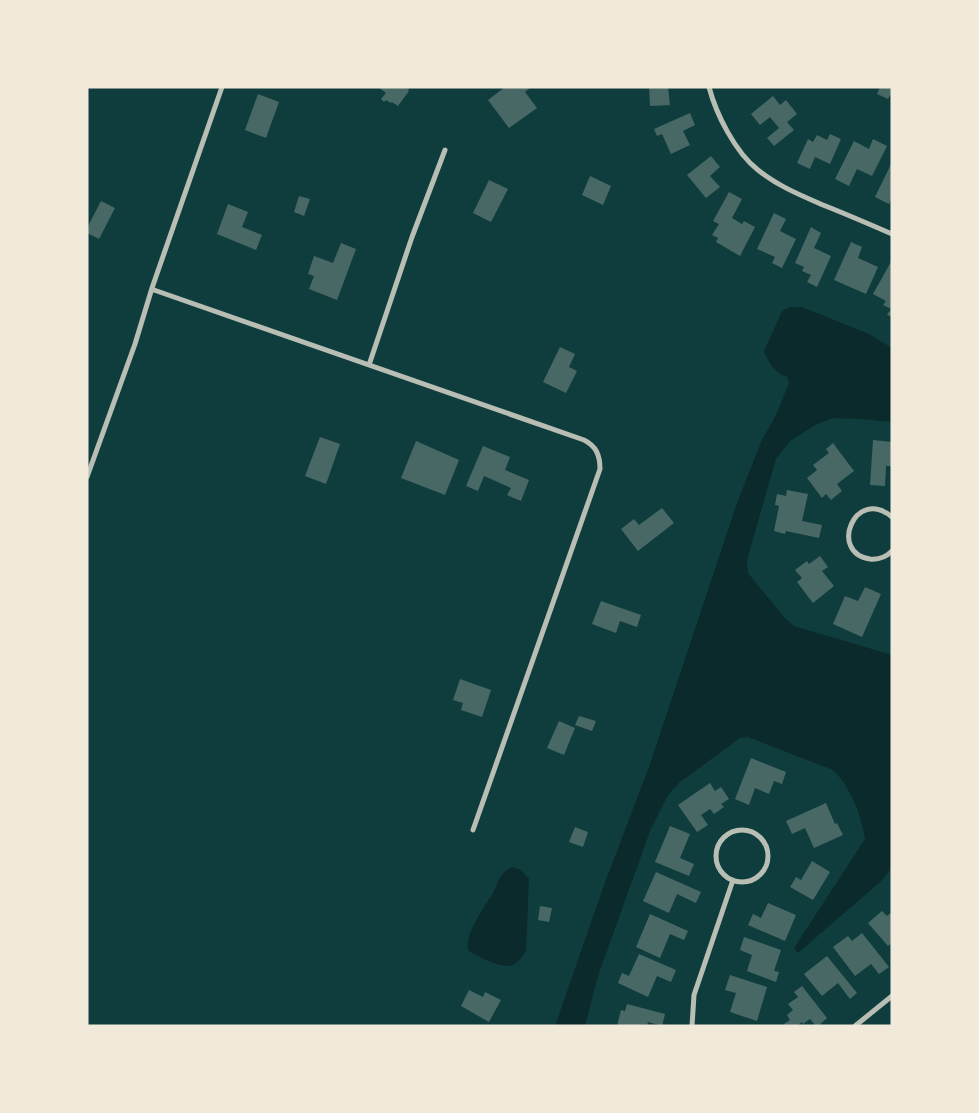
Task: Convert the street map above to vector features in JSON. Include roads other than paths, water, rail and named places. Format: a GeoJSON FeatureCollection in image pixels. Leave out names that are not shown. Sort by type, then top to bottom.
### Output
{"type":"FeatureCollection","features":[{"type":"Feature","properties":{"kind":"street"},"geometry":{"type":"LineString","coordinates":[[87,477],[135,344],[152,288],[222,87]]}},
{"type":"Feature","properties":{"kind":"street"},"geometry":{"type":"LineString","coordinates":[[709,87],[711,97],[726,129],[741,153],[756,169],[782,187],[892,234]]}},
{"type":"Feature","properties":{"kind":"street"},"geometry":{"type":"LineString","coordinates":[[369,365],[412,237],[445,150]]}},
{"type":"Feature","properties":{"kind":"street"},"geometry":{"type":"LineString","coordinates":[[152,288],[584,440],[595,448],[600,469],[473,830]]}},
{"type":"Feature","properties":{"kind":"street"},"geometry":{"type":"LineString","coordinates":[[892,517],[879,509],[864,511],[852,521],[849,530],[852,546],[864,557],[873,560],[892,551]]}},
{"type":"Feature","properties":{"kind":"street"},"geometry":{"type":"LineString","coordinates":[[746,830],[760,838],[765,845],[768,853],[767,862],[764,870],[758,876],[742,882],[733,880],[720,870],[717,862],[719,846],[729,833],[746,830]]}},
{"type":"Feature","properties":{"kind":"street"},"geometry":{"type":"LineString","coordinates":[[692,1026],[694,995],[733,880]]}},
{"type":"Feature","properties":{"kind":"street"},"geometry":{"type":"LineString","coordinates":[[855,1026],[892,996]]}},
{"type":"Feature","properties":{"kind":"water"},"geometry":{"type":"Polygon","coordinates":[[[790,307],[802,307],[869,334],[892,348],[892,422],[832,418],[815,425],[790,441],[776,459],[747,560],[748,573],[794,626],[892,655],[892,868],[880,882],[798,953],[794,948],[865,839],[861,820],[850,793],[833,770],[748,737],[740,738],[680,782],[668,795],[650,831],[598,976],[585,1026],[555,1026],[603,888],[650,764],[737,503],[761,442],[776,415],[789,383],[787,377],[772,367],[764,351],[782,311],[790,307]]]}},
{"type":"Feature","properties":{"kind":"water"},"geometry":{"type":"Polygon","coordinates":[[[512,867],[521,870],[529,879],[526,951],[517,963],[503,966],[472,953],[468,950],[468,943],[473,927],[500,878],[512,867]]]}}]}
